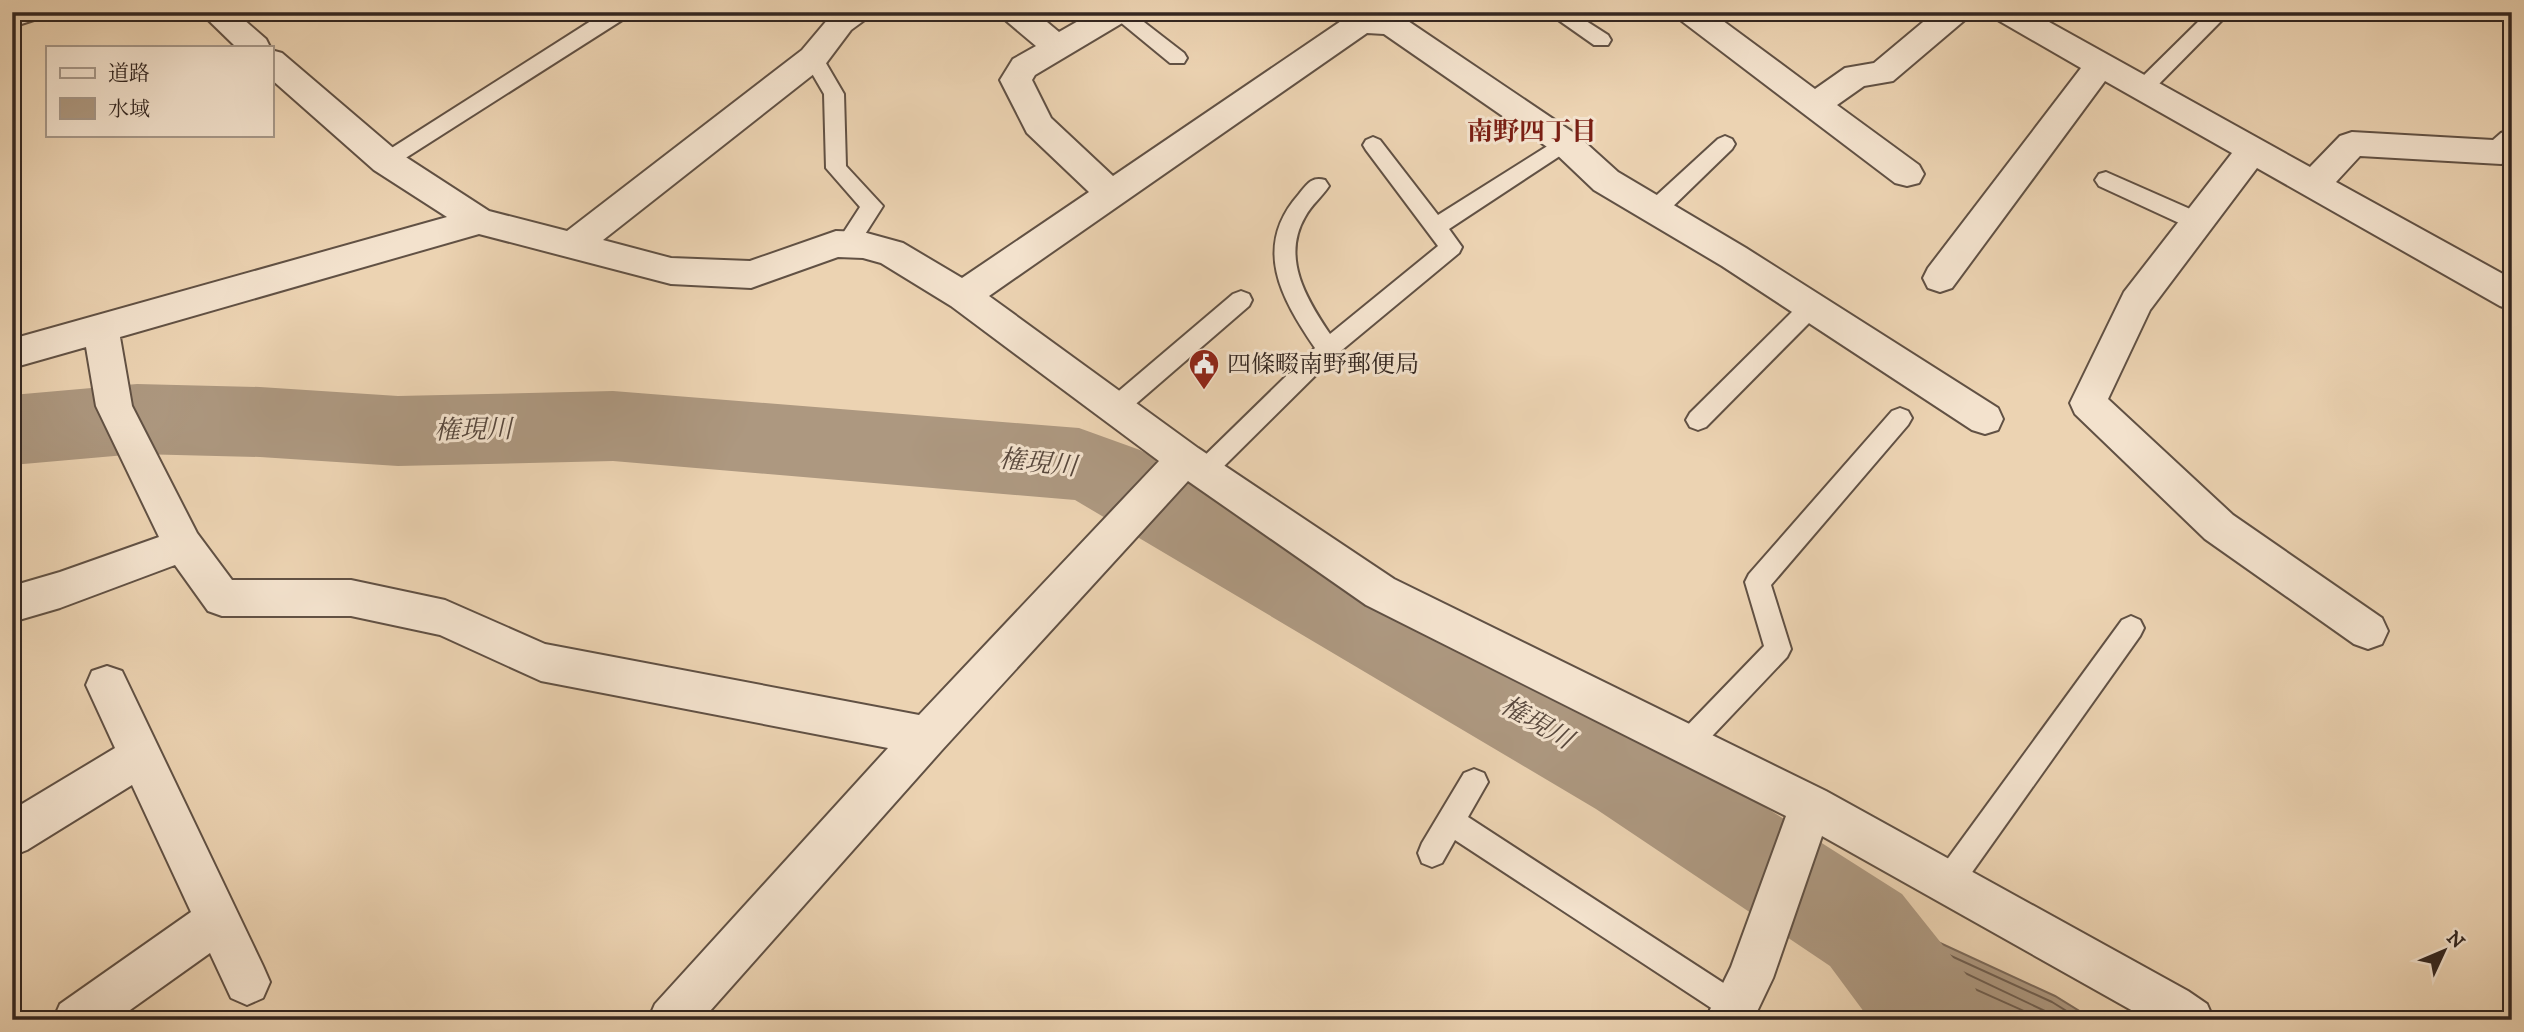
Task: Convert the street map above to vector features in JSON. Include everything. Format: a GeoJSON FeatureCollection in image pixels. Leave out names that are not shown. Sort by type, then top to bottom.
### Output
{"type":"FeatureCollection","features":[{"type":"Feature","properties":{"kind":"street"},"geometry":{"type":"LineString","coordinates":[[12,17],[26,12]]}},
{"type":"Feature","properties":{"kind":"street"},"geometry":{"type":"LineString","coordinates":[[215,12],[254,46]]}},
{"type":"Feature","properties":{"kind":"street"},"geometry":{"type":"LineString","coordinates":[[571,246],[813,58],[840,23],[855,12]]}},
{"type":"Feature","properties":{"kind":"street"},"geometry":{"type":"LineString","coordinates":[[1015,12],[1057,47]]}},
{"type":"Feature","properties":{"kind":"street"},"geometry":{"type":"LineString","coordinates":[[1112,194],[1038,125],[1016,80],[1024,67],[1118,12]]}},
{"type":"Feature","properties":{"kind":"street"},"geometry":{"type":"LineString","coordinates":[[1690,12],[1907,174]]}},
{"type":"Feature","properties":{"kind":"street"},"geometry":{"type":"LineString","coordinates":[[1815,105],[1856,76],[1882,73],[1955,12]]}},
{"type":"Feature","properties":{"kind":"street"},"geometry":{"type":"LineString","coordinates":[[2007,12],[2512,296]]}},
{"type":"Feature","properties":{"kind":"street"},"geometry":{"type":"LineString","coordinates":[[963,296],[1361,22],[1386,18],[1565,143],[1606,181],[1811,307],[1985,419]]}},
{"type":"Feature","properties":{"kind":"street"},"geometry":{"type":"LineString","coordinates":[[273,63],[386,162],[479,221],[671,271],[751,275],[836,244],[863,245],[891,253],[963,296],[1195,465],[1380,592],[1811,806],[2191,1020]]}},
{"type":"Feature","properties":{"kind":"street"},"geometry":{"type":"LineString","coordinates":[[1940,278],[2100,65]]}},
{"type":"Feature","properties":{"kind":"street"},"geometry":{"type":"LineString","coordinates":[[2314,184],[2352,144],[2501,152],[2512,141]]}},
{"type":"Feature","properties":{"kind":"street"},"geometry":{"type":"LineString","coordinates":[[2252,151],[2136,302],[2088,402],[2219,527],[2368,631]]}},
{"type":"Feature","properties":{"kind":"street"},"geometry":{"type":"LineString","coordinates":[[12,355],[479,221]]}},
{"type":"Feature","properties":{"kind":"street"},"geometry":{"type":"LineString","coordinates":[[100,330],[120,419],[183,545],[222,598],[351,598],[445,618],[541,662],[927,736]]}},
{"type":"Feature","properties":{"kind":"street"},"geometry":{"type":"LineString","coordinates":[[671,1020],[927,736],[1146,501],[1195,465]]}},
{"type":"Feature","properties":{"kind":"street"},"geometry":{"type":"LineString","coordinates":[[12,604],[60,590],[183,545]]}},
{"type":"Feature","properties":{"kind":"street"},"geometry":{"type":"LineString","coordinates":[[107,685],[247,982]]}},
{"type":"Feature","properties":{"kind":"street"},"geometry":{"type":"LineString","coordinates":[[12,835],[141,756]]}},
{"type":"Feature","properties":{"kind":"street"},"geometry":{"type":"LineString","coordinates":[[1731,1013],[1750,978],[1811,806]]}},
{"type":"Feature","properties":{"kind":"street"},"geometry":{"type":"LineString","coordinates":[[76,1020],[217,921]]}},
{"type":"Feature","properties":{"kind":"lane"},"geometry":{"type":"LineString","coordinates":[[386,162],[620,12]]}},
{"type":"Feature","properties":{"kind":"lane"},"geometry":{"type":"LineString","coordinates":[[1118,12],[1177,58]]}},
{"type":"Feature","properties":{"kind":"lane"},"geometry":{"type":"LineString","coordinates":[[1558,12],[1601,40]]}},
{"type":"Feature","properties":{"kind":"lane"},"geometry":{"type":"LineString","coordinates":[[2142,89],[2220,12]]}},
{"type":"Feature","properties":{"kind":"lane"},"geometry":{"type":"LineString","coordinates":[[813,58],[834,94],[836,168],[872,206],[847,244]]}},
{"type":"Feature","properties":{"kind":"lane"},"geometry":{"type":"LineString","coordinates":[[1435,227],[1565,143]]}},
{"type":"Feature","properties":{"kind":"lane"},"geometry":{"type":"LineString","coordinates":[[1655,210],[1725,144]]}},
{"type":"Feature","properties":{"kind":"lane"},"geometry":{"type":"LineString","coordinates":[[1195,465],[1451,247],[1373,145]]}},
{"type":"Feature","properties":{"kind":"lane"},"geometry":{"type":"LineString","coordinates":[[2106,180],[2198,222]]}},
{"type":"Feature","properties":{"kind":"lane"},"geometry":{"type":"LineString","coordinates":[[1318,186],[1294,215],[1283,247],[1286,275],[1296,299],[1328,349]]}},
{"type":"Feature","properties":{"kind":"lane"},"geometry":{"type":"LineString","coordinates":[[1115,408],[1241,300]]}},
{"type":"Feature","properties":{"kind":"lane"},"geometry":{"type":"LineString","coordinates":[[1698,420],[1811,307]]}},
{"type":"Feature","properties":{"kind":"lane"},"geometry":{"type":"LineString","coordinates":[[1687,744],[1778,649],[1758,582],[1900,418]]}},
{"type":"Feature","properties":{"kind":"lane"},"geometry":{"type":"LineString","coordinates":[[1948,882],[2131,628]]}},
{"type":"Feature","properties":{"kind":"lane"},"geometry":{"type":"LineString","coordinates":[[1432,853],[1474,782]]}},
{"type":"Feature","properties":{"kind":"lane"},"geometry":{"type":"LineString","coordinates":[[1451,822],[1731,1013]]}},
{"type":"Feature","properties":{"kind":"water"},"geometry":{"type":"Polygon","coordinates":[[[1899,924],[2055,996],[2094,1020],[1913,1020],[1876,962],[1899,924]]]}},
{"type":"Feature","properties":{"kind":"waterway","name":"権現川"},"geometry":{"type":"LineString","coordinates":[[12,430],[137,419],[260,422],[398,431],[613,426],[1079,464],[1110,476],[1630,776],[1866,930],[1936,1020]]}},
{"type":"Feature","properties":{"kind":"place","name":"四條畷南野郵便局"},"geometry":{"type":"Point","coordinates":[1204,391]}},
{"type":"Feature","properties":{"kind":"district","name":"南野四丁目"},"geometry":{"type":"Point","coordinates":[1532,131]}}]}
